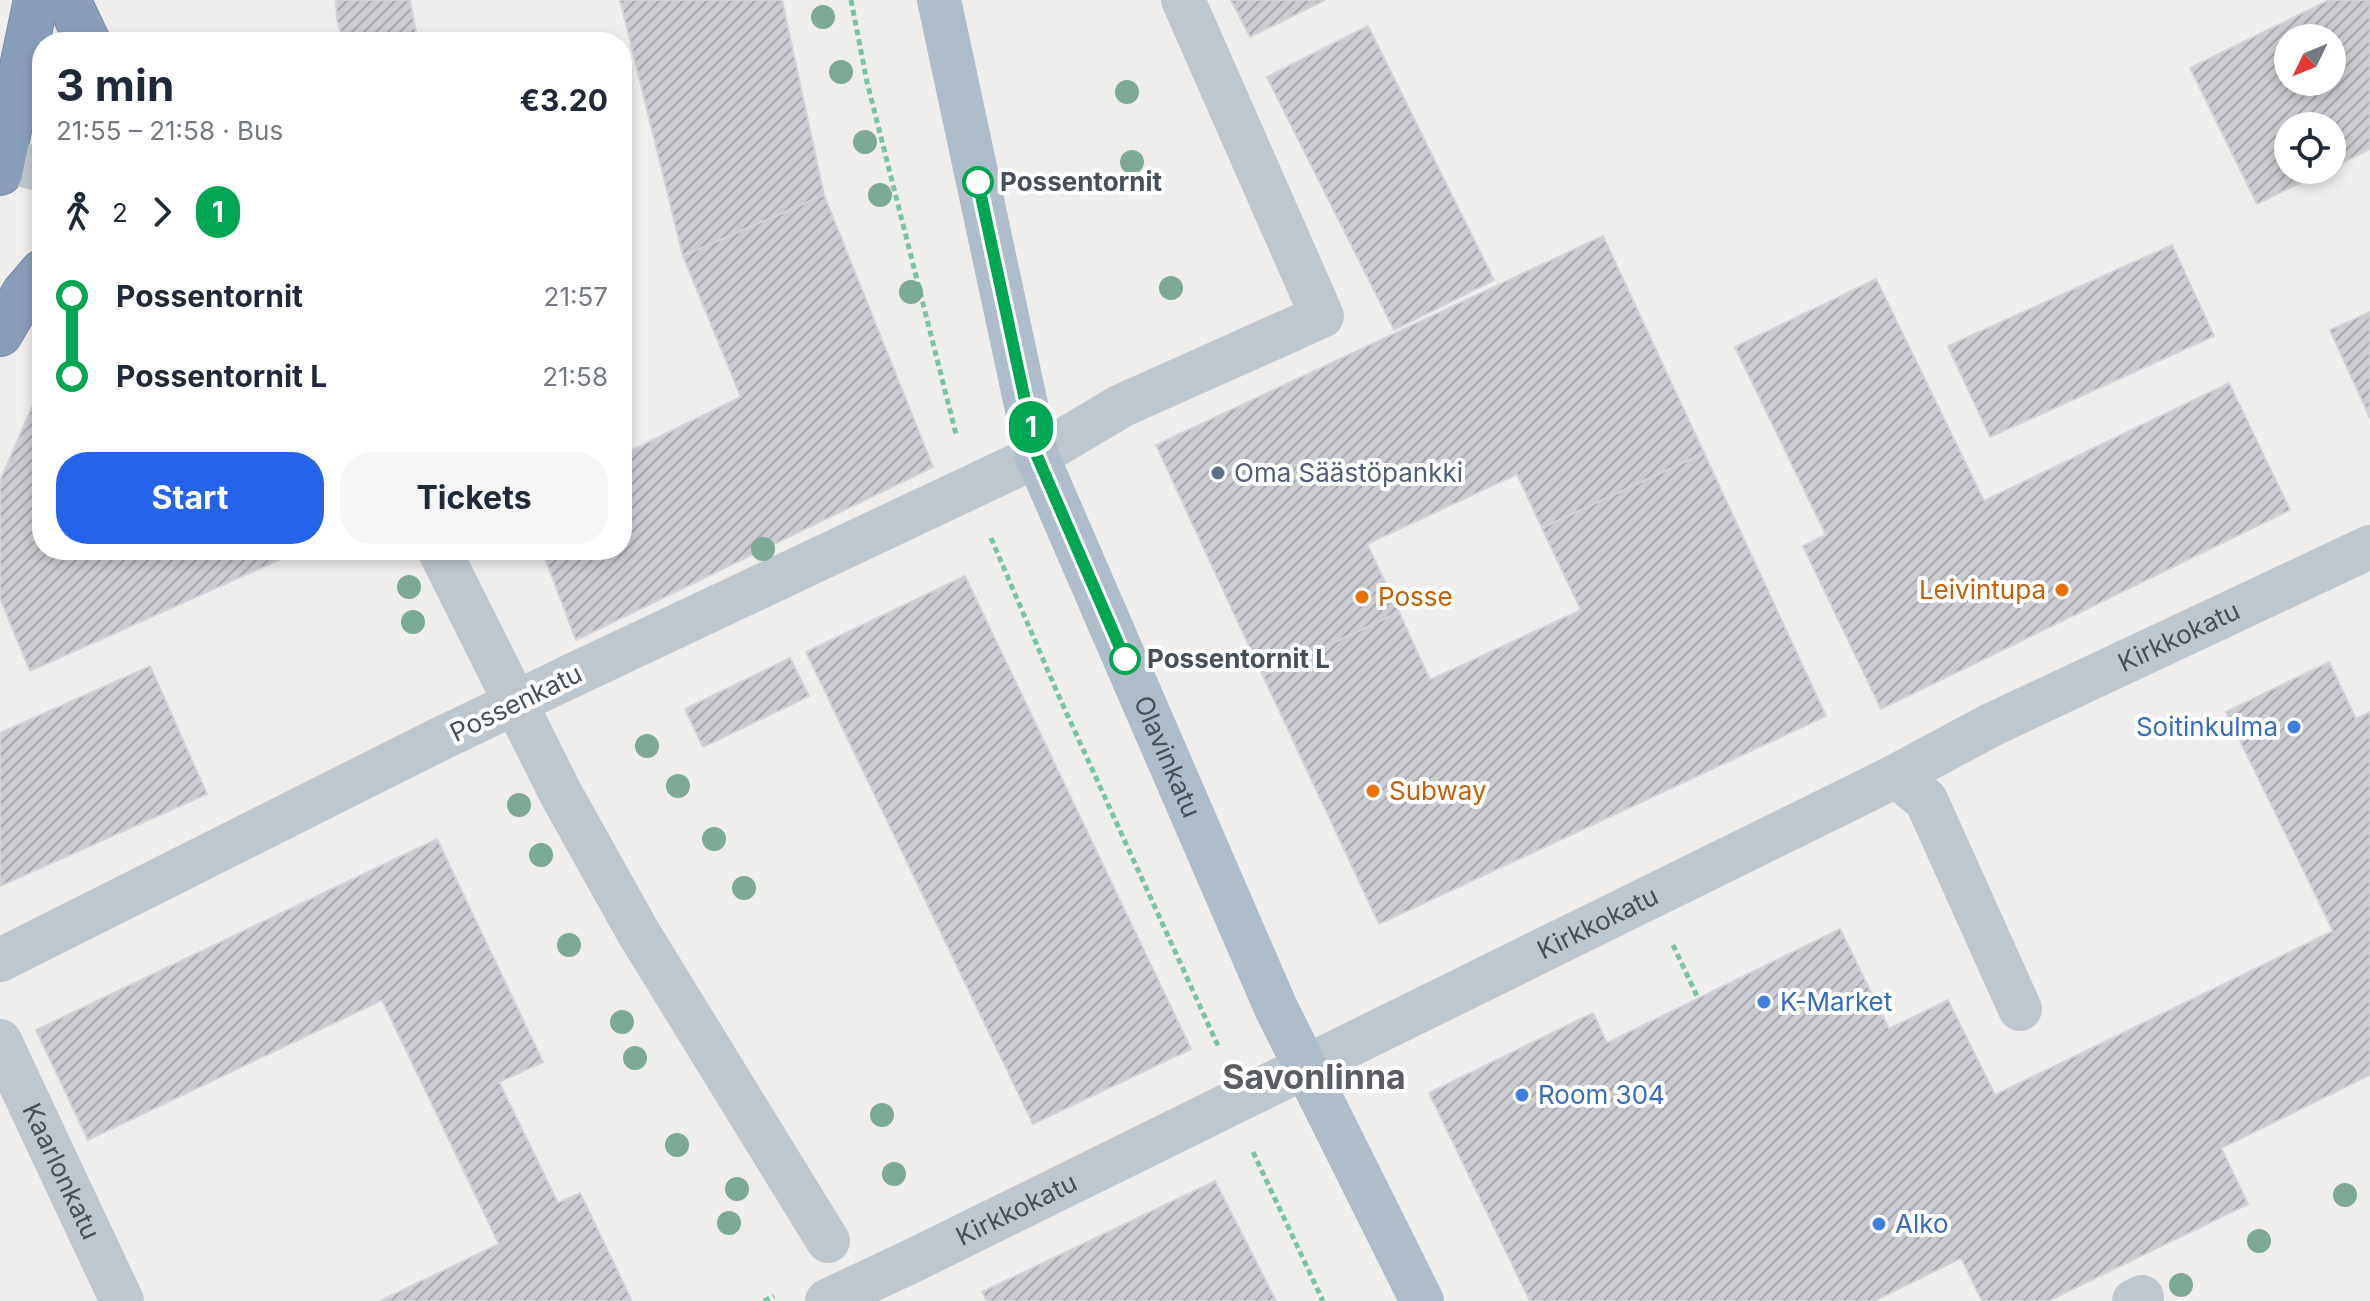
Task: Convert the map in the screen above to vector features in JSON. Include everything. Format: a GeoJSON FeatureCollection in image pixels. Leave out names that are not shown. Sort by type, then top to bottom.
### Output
{"type":"FeatureCollection","features":[{"type":"Feature","properties":{"kind":"highway"},"geometry":{"type":"LineString","coordinates":[[11,165],[36,0]]}},
{"type":"Feature","properties":{"kind":"highway"},"geometry":{"type":"LineString","coordinates":[[68,0],[83,32]]}},
{"type":"Feature","properties":{"kind":"highway"},"geometry":{"type":"LineString","coordinates":[[0,334],[32,284]]}},
{"type":"Feature","properties":{"kind":"main road","name":"Olavinkatu"},"geometry":{"type":"LineString","coordinates":[[939,0],[1037,456],[1270,993],[1422,1301]]}},
{"type":"Feature","properties":{"kind":"street","name":"Possenkatu"},"geometry":{"type":"LineString","coordinates":[[0,960],[438,740],[1037,456],[1121,406],[1322,316],[1183,0]]}},
{"type":"Feature","properties":{"kind":"street","name":"Kirkkokatu"},"geometry":{"type":"LineString","coordinates":[[827,1301],[1896,776],[2032,705],[2370,547]]}},
{"type":"Feature","properties":{"kind":"street"},"geometry":{"type":"LineString","coordinates":[[444,560],[561,794],[638,932],[828,1241]]}},
{"type":"Feature","properties":{"kind":"street"},"geometry":{"type":"LineString","coordinates":[[1896,776],[1926,800],[2020,1009]]}},
{"type":"Feature","properties":{"kind":"street","name":"Kaarlonkatu"},"geometry":{"type":"LineString","coordinates":[[0,1041],[122,1301]]}},
{"type":"Feature","properties":{"kind":"path"},"geometry":{"type":"LineString","coordinates":[[851,0],[867,82],[969,486],[1057,692],[1226,1062],[1253,1152],[1323,1301]]}},
{"type":"Feature","properties":{"kind":"path"},"geometry":{"type":"LineString","coordinates":[[1669,938],[1698,998]]}},
{"type":"Feature","properties":{"kind":"building"},"geometry":{"type":"Polygon","coordinates":[[[336,0],[410,0],[416,32],[341,32],[336,0]]]}},
{"type":"Feature","properties":{"kind":"building"},"geometry":{"type":"Polygon","coordinates":[[[620,0],[782,0],[824,195],[683,256],[632,49],[632,32],[628,32],[620,0]]]}},
{"type":"Feature","properties":{"kind":"building"},"geometry":{"type":"Polygon","coordinates":[[[1231,0],[1325,0],[1250,37],[1231,0]]]}},
{"type":"Feature","properties":{"kind":"building"},"geometry":{"type":"Polygon","coordinates":[[[2329,0],[2370,0],[2370,149],[2346,161],[2346,112],[2274,112],[2274,184],[2298,184],[2257,204],[2190,68],[2274,27],[2274,96],[2346,96],[2346,24],[2280,24],[2329,0]]]}},
{"type":"Feature","properties":{"kind":"building"},"geometry":{"type":"Polygon","coordinates":[[[1368,26],[1494,280],[1394,330],[1267,77],[1368,26]]]}},
{"type":"Feature","properties":{"kind":"building"},"geometry":{"type":"Polygon","coordinates":[[[824,195],[933,467],[576,640],[546,560],[632,560],[632,450],[741,397],[683,256],[824,195]]]}},
{"type":"Feature","properties":{"kind":"building"},"geometry":{"type":"Polygon","coordinates":[[[1603,236],[1704,453],[1542,528],[1517,474],[1367,544],[1399,612],[1263,676],[1156,445],[1603,236]]]}},
{"type":"Feature","properties":{"kind":"building"},"geometry":{"type":"Polygon","coordinates":[[[2172,245],[2214,336],[1990,437],[1948,346],[2172,245]]]}},
{"type":"Feature","properties":{"kind":"building"},"geometry":{"type":"Polygon","coordinates":[[[1876,279],[1984,501],[2229,383],[2290,510],[1881,709],[1803,546],[1826,535],[1735,347],[1876,279]]]}},
{"type":"Feature","properties":{"kind":"building"},"geometry":{"type":"Polygon","coordinates":[[[2370,312],[2370,418],[2330,330],[2370,312]]]}},
{"type":"Feature","properties":{"kind":"building"},"geometry":{"type":"Polygon","coordinates":[[[32,407],[32,560],[279,560],[30,671],[0,598],[0,481],[32,407]]]}},
{"type":"Feature","properties":{"kind":"building"},"geometry":{"type":"Polygon","coordinates":[[[1704,453],[1826,716],[1379,924],[1263,676],[1399,612],[1430,680],[1581,610],[1542,528],[1704,453]]]}},
{"type":"Feature","properties":{"kind":"building"},"geometry":{"type":"Polygon","coordinates":[[[965,576],[1191,1049],[1033,1124],[806,652],[965,576]]]}},
{"type":"Feature","properties":{"kind":"building"},"geometry":{"type":"Polygon","coordinates":[[[790,658],[809,696],[703,747],[685,709],[790,658]]]}},
{"type":"Feature","properties":{"kind":"building"},"geometry":{"type":"Polygon","coordinates":[[[2329,662],[2356,719],[2370,712],[2370,1075],[2221,1148],[2248,1204],[2048,1301],[1982,1301],[1961,1258],[1874,1301],[1530,1301],[1429,1093],[1593,1013],[1607,1043],[1840,929],[1889,1029],[1948,1000],[1995,1095],[2333,931],[2226,712],[2329,662]]]}},
{"type":"Feature","properties":{"kind":"building"},"geometry":{"type":"Polygon","coordinates":[[[150,666],[207,794],[0,886],[0,733],[150,666]]]}},
{"type":"Feature","properties":{"kind":"building"},"geometry":{"type":"Polygon","coordinates":[[[437,839],[543,1062],[499,1082],[558,1203],[580,1193],[632,1301],[380,1301],[499,1244],[382,1000],[88,1140],[36,1030],[437,839]]]}},
{"type":"Feature","properties":{"kind":"building"},"geometry":{"type":"Polygon","coordinates":[[[1215,1181],[1276,1301],[987,1301],[982,1292],[1215,1181]]]}},
{"type":"Feature","properties":{"kind":"bus line","name":"1"},"geometry":{"type":"LineString","coordinates":[[978,182],[1037,456],[1125,659]]}},
{"type":"Feature","properties":{"kind":"place","name":"Possentornit"},"geometry":{"type":"Point","coordinates":[978,182]}},
{"type":"Feature","properties":{"kind":"place","name":"Oma Säästöpankki"},"geometry":{"type":"Point","coordinates":[1218,473]}},
{"type":"Feature","properties":{"kind":"place","name":"Leivintupa"},"geometry":{"type":"Point","coordinates":[2062,590]}},
{"type":"Feature","properties":{"kind":"place","name":"Posse"},"geometry":{"type":"Point","coordinates":[1362,597]}},
{"type":"Feature","properties":{"kind":"place","name":"Possentornit L"},"geometry":{"type":"Point","coordinates":[1125,659]}},
{"type":"Feature","properties":{"kind":"place","name":"Soitinkulma"},"geometry":{"type":"Point","coordinates":[2294,727]}},
{"type":"Feature","properties":{"kind":"place","name":"Subway"},"geometry":{"type":"Point","coordinates":[1373,791]}},
{"type":"Feature","properties":{"kind":"place","name":"K-Market"},"geometry":{"type":"Point","coordinates":[1764,1002]}},
{"type":"Feature","properties":{"kind":"place","name":"Room 304"},"geometry":{"type":"Point","coordinates":[1522,1095]}},
{"type":"Feature","properties":{"kind":"place","name":"Alko"},"geometry":{"type":"Point","coordinates":[1879,1224]}},
{"type":"Feature","properties":{"kind":"district","name":"Savonlinna"},"geometry":{"type":"Point","coordinates":[1314,1077]}}]}
